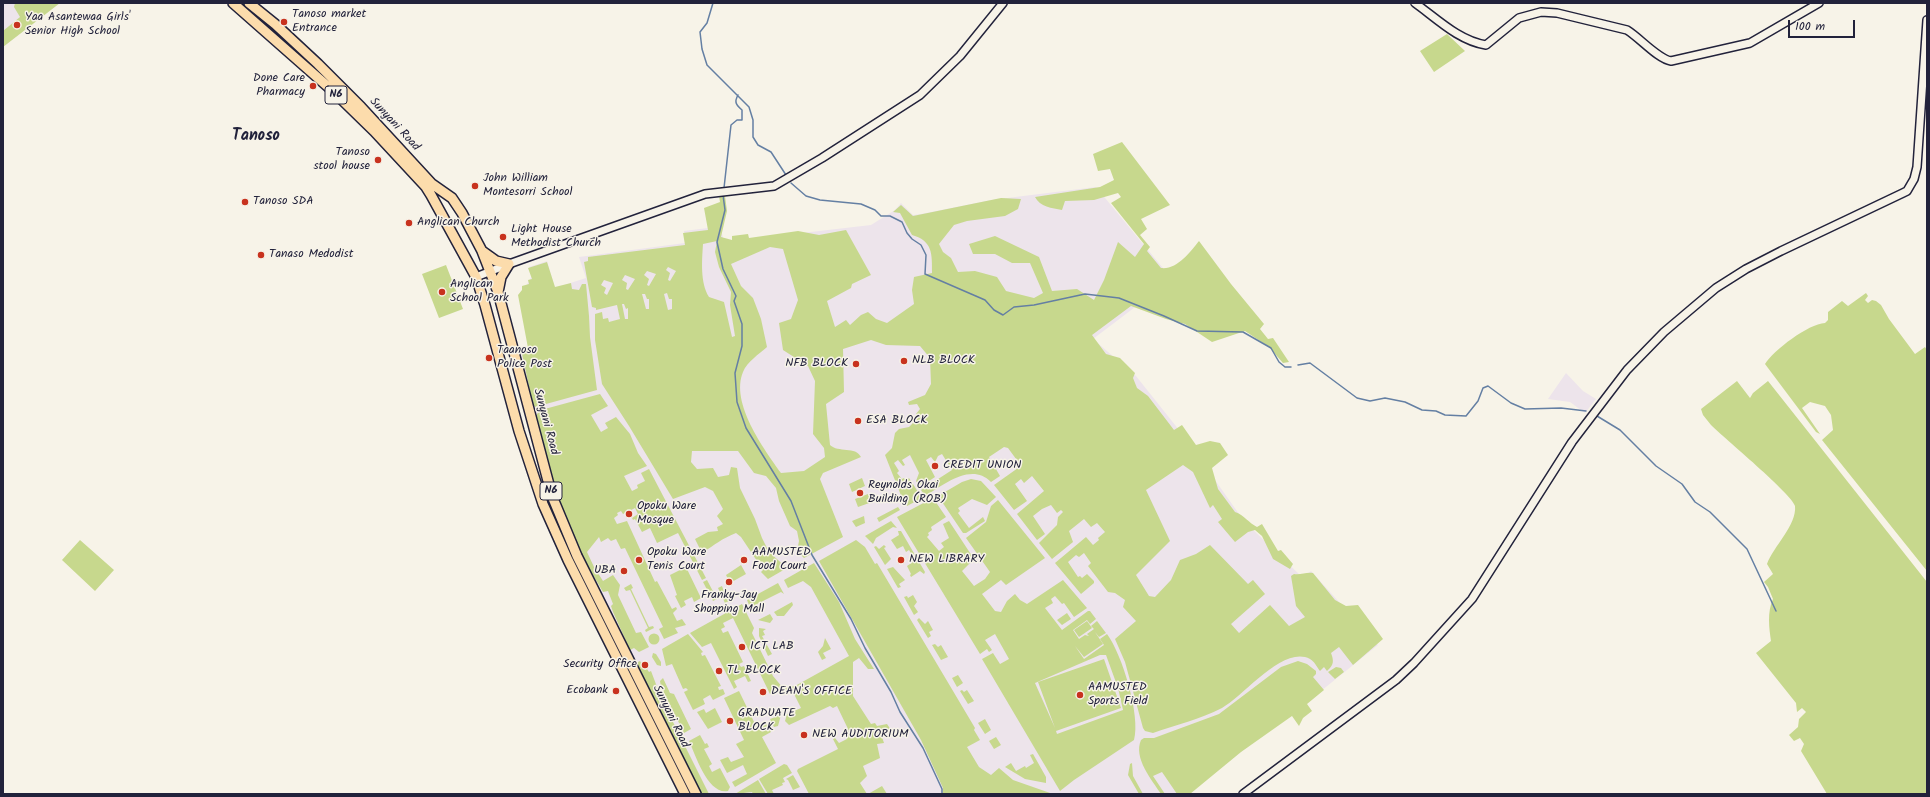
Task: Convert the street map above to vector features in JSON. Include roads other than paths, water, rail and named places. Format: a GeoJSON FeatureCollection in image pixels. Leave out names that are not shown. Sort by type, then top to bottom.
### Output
{"type":"FeatureCollection","features":[{"type":"Feature","properties":{"kind":"main road","name":"Sunyani Road"},"geometry":{"type":"LineString","coordinates":[[233,3],[296,57],[374,131],[426,187],[476,277]]}},
{"type":"Feature","properties":{"kind":"main road","name":"Sunyani Road"},"geometry":{"type":"LineString","coordinates":[[249,3],[275,24],[318,64],[361,107],[432,184],[452,198],[482,251],[498,292],[552,496],[576,556],[692,791]]}},
{"type":"Feature","properties":{"kind":"main road"},"geometry":{"type":"LineString","coordinates":[[482,251],[496,260],[508,264],[501,277],[498,292]]}},
{"type":"Feature","properties":{"kind":"main road","name":"N6"},"geometry":{"type":"LineString","coordinates":[[476,277],[520,431],[543,504],[604,634],[685,794]]}},
{"type":"Feature","properties":{"kind":"street"},"geometry":{"type":"LineString","coordinates":[[476,277],[508,264],[705,194],[774,186],[822,158],[920,95],[960,56],[1003,3]]}},
{"type":"Feature","properties":{"kind":"street"},"geometry":{"type":"LineString","coordinates":[[1415,3],[1461,36],[1477,44],[1486,45],[1525,15],[1547,11],[1627,30],[1638,37],[1661,58],[1671,61],[1750,43],[1819,3]]}},
{"type":"Feature","properties":{"kind":"street"},"geometry":{"type":"LineString","coordinates":[[1243,794],[1396,680],[1414,664],[1472,599],[1572,442],[1627,370],[1664,332],[1707,295],[1746,270],[1907,191],[1914,179],[1916,167],[1927,20]]}},
{"type":"Feature","properties":{"kind":"waterway"},"geometry":{"type":"LineString","coordinates":[[713,3],[707,23],[700,32],[702,49],[707,65],[749,107],[753,120],[753,137],[758,145],[771,152],[786,175]]}},
{"type":"Feature","properties":{"kind":"waterway"},"geometry":{"type":"LineString","coordinates":[[724,188],[731,125],[737,120],[742,120],[742,110],[736,102],[738,95]]}},
{"type":"Feature","properties":{"kind":"waterway"},"geometry":{"type":"LineString","coordinates":[[791,183],[806,196],[820,200],[861,204],[875,210],[881,216],[890,216],[902,222],[907,233],[912,239],[921,245],[926,255],[925,274],[985,300],[994,310],[1003,315],[1014,307],[1034,305],[1085,294],[1119,298],[1197,331],[1243,332],[1271,348],[1279,362],[1285,367],[1291,367]]}},
{"type":"Feature","properties":{"kind":"waterway"},"geometry":{"type":"LineString","coordinates":[[723,195],[725,210],[717,242],[723,269],[736,296],[734,301],[742,324],[742,346],[735,373],[737,402],[746,428],[791,501],[812,555],[851,619],[865,648],[891,692],[900,712],[923,748],[942,789],[942,794]]}},
{"type":"Feature","properties":{"kind":"waterway"},"geometry":{"type":"LineString","coordinates":[[1298,365],[1310,363],[1357,398],[1370,401],[1385,398],[1405,402],[1422,410],[1436,411],[1445,415],[1466,416],[1478,401],[1483,388],[1488,386],[1511,403],[1525,409],[1561,408],[1586,411]]}},
{"type":"Feature","properties":{"kind":"waterway"},"geometry":{"type":"LineString","coordinates":[[1597,416],[1620,430],[1656,466],[1682,484],[1695,502],[1710,512],[1747,549],[1776,611]]}},
{"type":"Feature","properties":{"kind":"place","name":"Tanoso market Entrance"},"geometry":{"type":"Point","coordinates":[284,22]}},
{"type":"Feature","properties":{"kind":"place","name":"Yaa Asantewaa Girls' Senior High School"},"geometry":{"type":"Point","coordinates":[17,25]}},
{"type":"Feature","properties":{"kind":"place","name":"Done Care Pharmacy"},"geometry":{"type":"Point","coordinates":[313,86]}},
{"type":"Feature","properties":{"kind":"place","name":"Tanoso stool house"},"geometry":{"type":"Point","coordinates":[378,160]}},
{"type":"Feature","properties":{"kind":"place","name":"John William Montesorri School"},"geometry":{"type":"Point","coordinates":[475,186]}},
{"type":"Feature","properties":{"kind":"place","name":"Tanoso SDA"},"geometry":{"type":"Point","coordinates":[245,202]}},
{"type":"Feature","properties":{"kind":"place","name":"Anglican Church"},"geometry":{"type":"Point","coordinates":[409,223]}},
{"type":"Feature","properties":{"kind":"place","name":"Light House Methodist Church"},"geometry":{"type":"Point","coordinates":[503,237]}},
{"type":"Feature","properties":{"kind":"place","name":"Tanaso Medodist"},"geometry":{"type":"Point","coordinates":[261,255]}},
{"type":"Feature","properties":{"kind":"place","name":"Anglican School Park"},"geometry":{"type":"Point","coordinates":[442,292]}},
{"type":"Feature","properties":{"kind":"place","name":"Taanoso Police Post"},"geometry":{"type":"Point","coordinates":[489,358]}},
{"type":"Feature","properties":{"kind":"place","name":"NLB BLOCK"},"geometry":{"type":"Point","coordinates":[904,361]}},
{"type":"Feature","properties":{"kind":"place","name":"NFB BLOCK"},"geometry":{"type":"Point","coordinates":[856,364]}},
{"type":"Feature","properties":{"kind":"place","name":"ESA BLOCK"},"geometry":{"type":"Point","coordinates":[858,421]}},
{"type":"Feature","properties":{"kind":"place","name":"CREDIT UNION"},"geometry":{"type":"Point","coordinates":[935,466]}},
{"type":"Feature","properties":{"kind":"place","name":"Reynolds Okai Building (ROB)"},"geometry":{"type":"Point","coordinates":[860,493]}},
{"type":"Feature","properties":{"kind":"place","name":"Opoku Ware Mosque"},"geometry":{"type":"Point","coordinates":[629,514]}},
{"type":"Feature","properties":{"kind":"place","name":"Opoku Ware Tenis Court"},"geometry":{"type":"Point","coordinates":[639,560]}},
{"type":"Feature","properties":{"kind":"place","name":"AAMUSTED Food Court"},"geometry":{"type":"Point","coordinates":[744,560]}},
{"type":"Feature","properties":{"kind":"place","name":"NEW LIBRARY"},"geometry":{"type":"Point","coordinates":[901,560]}},
{"type":"Feature","properties":{"kind":"place","name":"UBA"},"geometry":{"type":"Point","coordinates":[624,571]}},
{"type":"Feature","properties":{"kind":"place","name":"Franky-Jay Shopping Mall"},"geometry":{"type":"Point","coordinates":[729,582]}},
{"type":"Feature","properties":{"kind":"place","name":"ICT LAB"},"geometry":{"type":"Point","coordinates":[742,647]}},
{"type":"Feature","properties":{"kind":"place","name":"Security Office"},"geometry":{"type":"Point","coordinates":[645,665]}},
{"type":"Feature","properties":{"kind":"place","name":"TL BLOCK"},"geometry":{"type":"Point","coordinates":[719,671]}},
{"type":"Feature","properties":{"kind":"place","name":"Ecobank"},"geometry":{"type":"Point","coordinates":[616,691]}},
{"type":"Feature","properties":{"kind":"place","name":"DEAN'S OFFICE"},"geometry":{"type":"Point","coordinates":[763,692]}},
{"type":"Feature","properties":{"kind":"place","name":"AAMUSTED Sports Field"},"geometry":{"type":"Point","coordinates":[1080,695]}},
{"type":"Feature","properties":{"kind":"place","name":"GRADUATE BLOCK"},"geometry":{"type":"Point","coordinates":[730,721]}},
{"type":"Feature","properties":{"kind":"place","name":"NEW AUDITORIUM"},"geometry":{"type":"Point","coordinates":[804,735]}},
{"type":"Feature","properties":{"kind":"district","name":"Tanoso"},"geometry":{"type":"Point","coordinates":[256,137]}}]}
